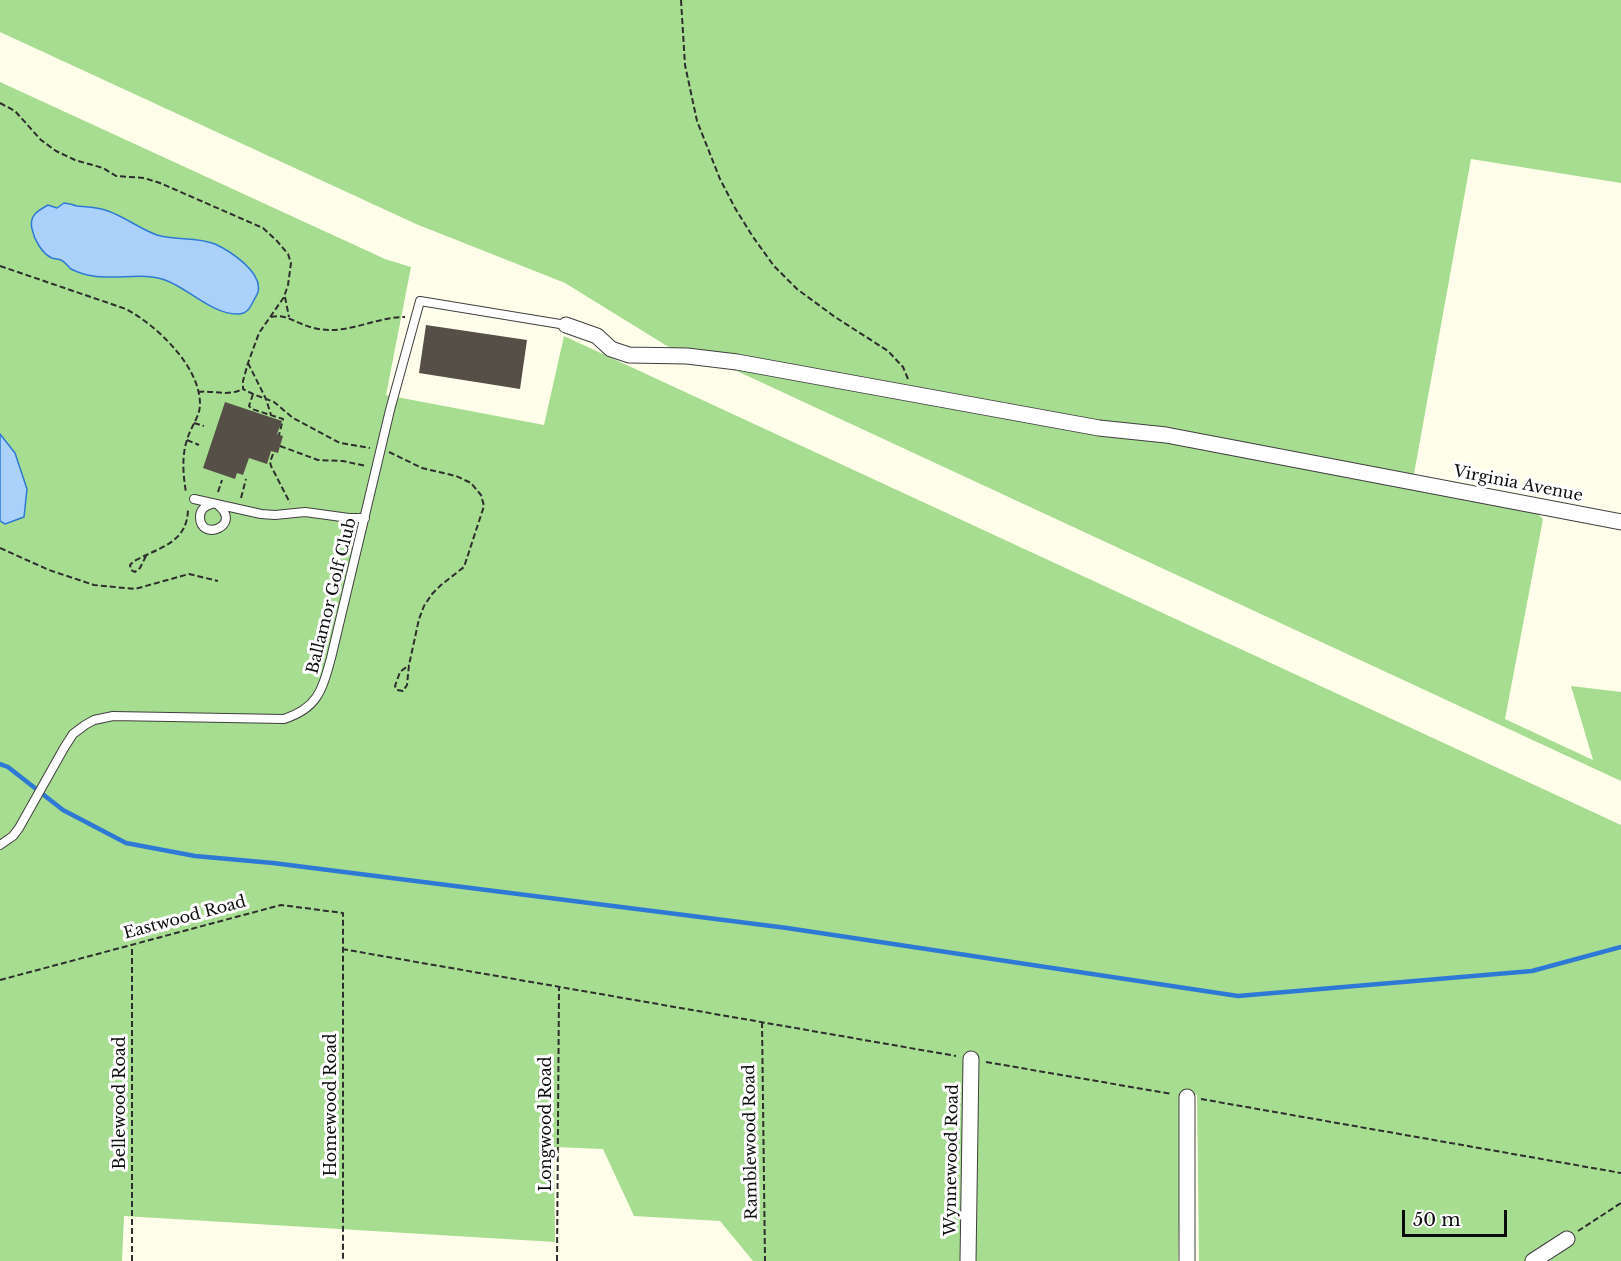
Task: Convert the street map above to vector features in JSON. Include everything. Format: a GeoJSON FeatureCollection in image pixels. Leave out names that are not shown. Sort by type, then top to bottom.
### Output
{"type":"FeatureCollection","features":[{"type":"Feature","properties":{"kind":"street","name":"Virginia Avenue"},"geometry":{"type":"LineString","coordinates":[[567,325],[597,336],[611,349],[629,355],[687,356],[727,361],[1099,429],[1166,435],[1621,522]]}},
{"type":"Feature","properties":{"kind":"street","name":"Wynnewood Road"},"geometry":{"type":"LineString","coordinates":[[968,1261],[971,1059]]}},
{"type":"Feature","properties":{"kind":"street"},"geometry":{"type":"LineString","coordinates":[[1187,1097],[1187,1261]]}},
{"type":"Feature","properties":{"kind":"street"},"geometry":{"type":"LineString","coordinates":[[1533,1261],[1567,1239]]}},
{"type":"Feature","properties":{"kind":"lane"},"geometry":{"type":"LineString","coordinates":[[415,318],[420,301],[567,325]]}},
{"type":"Feature","properties":{"kind":"lane","name":"Ballamor Golf Club"},"geometry":{"type":"LineString","coordinates":[[0,845],[13,836],[73,734],[85,725],[113,716],[284,719],[295,716],[310,706],[324,684],[390,411],[415,318]]}},
{"type":"Feature","properties":{"kind":"lane"},"geometry":{"type":"LineString","coordinates":[[190,499],[269,514],[305,512],[365,518]]}},
{"type":"Feature","properties":{"kind":"path"},"geometry":{"type":"LineString","coordinates":[[681,0],[685,65],[697,121],[716,169],[735,208],[774,266],[797,289],[898,360],[907,376],[911,393]]}},
{"type":"Feature","properties":{"kind":"path"},"geometry":{"type":"LineString","coordinates":[[0,103],[15,111],[40,140],[56,151],[75,160],[103,168],[116,176],[144,178],[160,183],[263,228],[277,241],[288,254],[291,263],[288,285],[271,317],[259,333],[248,363],[243,388]]}},
{"type":"Feature","properties":{"kind":"path"},"geometry":{"type":"LineString","coordinates":[[0,266],[115,304],[141,317],[155,328],[184,362],[194,378],[200,404],[198,417],[184,451],[183,460],[190,499],[185,528],[171,542],[134,561],[130,565],[131,570],[135,572],[140,568],[146,556]]}},
{"type":"Feature","properties":{"kind":"path"},"geometry":{"type":"LineString","coordinates":[[284,295],[289,318]]}},
{"type":"Feature","properties":{"kind":"path"},"geometry":{"type":"LineString","coordinates":[[271,317],[276,315],[310,327],[330,330],[355,327],[387,318],[403,316],[415,318]]}},
{"type":"Feature","properties":{"kind":"path"},"geometry":{"type":"LineString","coordinates":[[248,363],[267,399],[272,415]]}},
{"type":"Feature","properties":{"kind":"path"},"geometry":{"type":"LineString","coordinates":[[198,392],[230,393],[243,388]]}},
{"type":"Feature","properties":{"kind":"path"},"geometry":{"type":"LineString","coordinates":[[243,388],[274,402],[293,418],[340,443],[382,449],[422,468],[456,476],[471,483],[481,495],[484,506],[464,567],[441,585],[424,606],[409,665],[407,685],[404,691],[397,690],[395,686],[400,672],[409,665]]}},
{"type":"Feature","properties":{"kind":"path"},"geometry":{"type":"LineString","coordinates":[[253,394],[249,403],[252,409],[283,419],[279,435]]}},
{"type":"Feature","properties":{"kind":"path"},"geometry":{"type":"LineString","coordinates":[[194,423],[204,426]]}},
{"type":"Feature","properties":{"kind":"path"},"geometry":{"type":"LineString","coordinates":[[187,440],[199,445]]}},
{"type":"Feature","properties":{"kind":"path"},"geometry":{"type":"LineString","coordinates":[[280,446],[318,460],[366,465],[375,477]]}},
{"type":"Feature","properties":{"kind":"path"},"geometry":{"type":"LineString","coordinates":[[273,454],[271,466],[290,501],[290,512]]}},
{"type":"Feature","properties":{"kind":"path"},"geometry":{"type":"LineString","coordinates":[[238,509],[246,479]]}},
{"type":"Feature","properties":{"kind":"path"},"geometry":{"type":"LineString","coordinates":[[216,504],[222,480]]}},
{"type":"Feature","properties":{"kind":"path"},"geometry":{"type":"LineString","coordinates":[[0,548],[50,570],[94,585],[135,589],[189,574],[218,581]]}},
{"type":"Feature","properties":{"kind":"path","name":"Eastwood Road"},"geometry":{"type":"LineString","coordinates":[[0,980],[281,905],[343,913],[342,949]]}},
{"type":"Feature","properties":{"kind":"path","name":"Bellewood Road"},"geometry":{"type":"LineString","coordinates":[[132,945],[132,1261]]}},
{"type":"Feature","properties":{"kind":"path","name":"Homewood Road"},"geometry":{"type":"LineString","coordinates":[[342,949],[343,1261]]}},
{"type":"Feature","properties":{"kind":"path","name":"Longwood Road"},"geometry":{"type":"LineString","coordinates":[[557,1261],[559,987]]}},
{"type":"Feature","properties":{"kind":"path","name":"Ramblewood Road"},"geometry":{"type":"LineString","coordinates":[[762,1023],[765,1261]]}},
{"type":"Feature","properties":{"kind":"path"},"geometry":{"type":"LineString","coordinates":[[1567,1239],[1621,1203]]}},
{"type":"Feature","properties":{"kind":"green space"},"geometry":{"type":"Polygon","coordinates":[[[0,0],[1621,0],[1621,183],[1471,159],[1412,485],[1531,507],[1543,519],[1505,719],[1593,760],[1571,686],[1621,692],[1621,781],[739,372],[667,346],[565,283],[416,224],[0,32],[0,0]]]}},
{"type":"Feature","properties":{"kind":"green space"},"geometry":{"type":"Polygon","coordinates":[[[0,82],[385,259],[411,267],[386,395],[544,425],[564,336],[1621,825],[1621,1261],[1199,1261],[1197,1095],[1182,1091],[1178,1261],[753,1261],[720,1221],[634,1216],[603,1149],[554,1147],[555,1242],[124,1216],[122,1261],[0,1261],[0,82]]]}},
{"type":"Feature","properties":{"kind":"water"},"geometry":{"type":"Polygon","coordinates":[[[64,203],[104,210],[157,235],[201,240],[215,244],[237,257],[251,270],[258,284],[258,292],[251,306],[241,314],[229,313],[210,306],[165,280],[140,276],[102,277],[87,275],[71,269],[42,250],[31,224],[33,217],[40,209],[48,205],[57,208],[64,203]]]}},
{"type":"Feature","properties":{"kind":"water"},"geometry":{"type":"Polygon","coordinates":[[[0,434],[15,453],[27,489],[24,517],[5,524],[0,521],[0,434]]]}},
{"type":"Feature","properties":{"kind":"building"},"geometry":{"type":"Polygon","coordinates":[[[426,325],[527,340],[520,389],[419,373],[426,325]]]}},
{"type":"Feature","properties":{"kind":"building"},"geometry":{"type":"Polygon","coordinates":[[[225,402],[282,421],[277,434],[283,436],[278,453],[271,451],[267,464],[249,458],[243,475],[237,473],[235,479],[203,468],[225,402]]]}},
{"type":"Feature","properties":{"kind":"waterway"},"geometry":{"type":"LineString","coordinates":[[0,764],[8,767],[63,810],[126,843],[195,856],[273,863],[787,928],[1238,996],[1532,971],[1621,947]]}}]}
